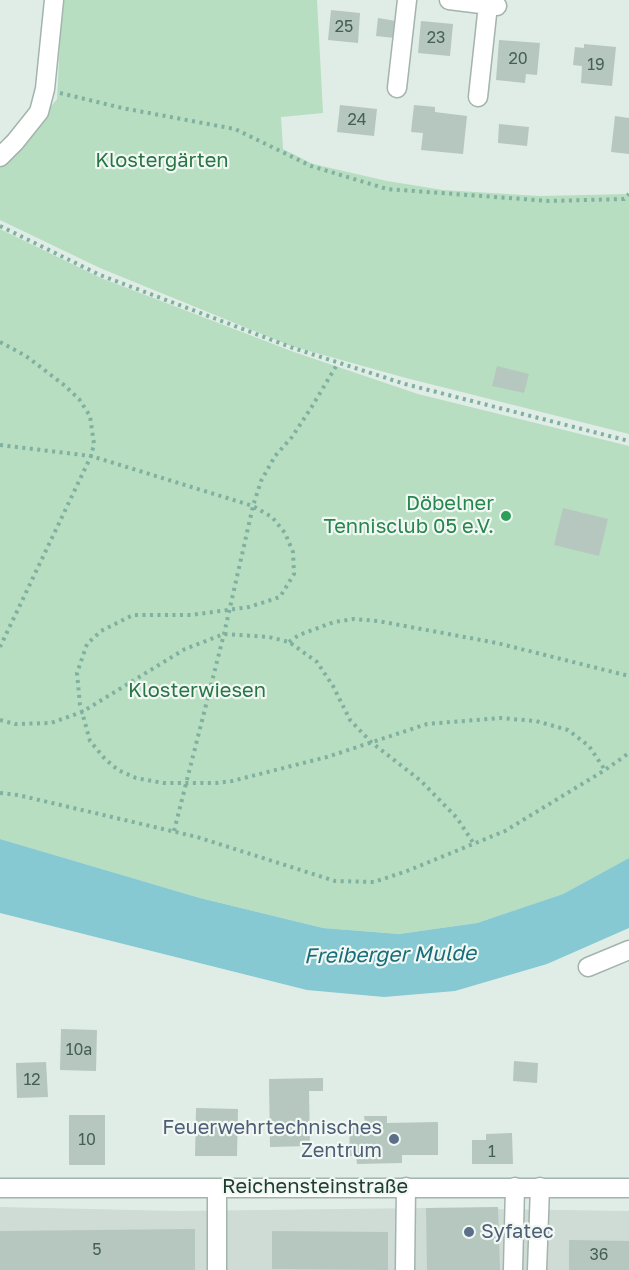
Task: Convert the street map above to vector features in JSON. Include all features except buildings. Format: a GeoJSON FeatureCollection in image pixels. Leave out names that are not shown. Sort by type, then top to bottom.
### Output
{"type":"FeatureCollection","features":[{"type":"Feature","properties":{"kind":"street"},"geometry":{"type":"LineString","coordinates":[[0,157],[39,112],[45,89],[54,0]]}},
{"type":"Feature","properties":{"kind":"street"},"geometry":{"type":"LineString","coordinates":[[396,88],[407,0]]}},
{"type":"Feature","properties":{"kind":"street"},"geometry":{"type":"LineString","coordinates":[[448,0],[493,5],[478,98]]}},
{"type":"Feature","properties":{"kind":"street"},"geometry":{"type":"LineString","coordinates":[[588,967],[629,950]]}},
{"type":"Feature","properties":{"kind":"street"},"geometry":{"type":"LineString","coordinates":[[405,1270],[406,1187]]}},
{"type":"Feature","properties":{"kind":"street"},"geometry":{"type":"LineString","coordinates":[[513,1270],[515,1187]]}},
{"type":"Feature","properties":{"kind":"street","name":"Reichensteinstraße"},"geometry":{"type":"LineString","coordinates":[[0,1188],[629,1188]]}},
{"type":"Feature","properties":{"kind":"street"},"geometry":{"type":"LineString","coordinates":[[217,1270],[218,1188]]}},
{"type":"Feature","properties":{"kind":"street"},"geometry":{"type":"LineString","coordinates":[[537,1270],[540,1188]]}},
{"type":"Feature","properties":{"kind":"path"},"geometry":{"type":"LineString","coordinates":[[45,89],[122,108],[235,129],[311,166],[387,189],[549,201],[624,199],[629,194]]}},
{"type":"Feature","properties":{"kind":"path"},"geometry":{"type":"LineString","coordinates":[[0,226],[100,275],[293,348],[405,384],[629,441]]}},
{"type":"Feature","properties":{"kind":"path"},"geometry":{"type":"LineString","coordinates":[[0,342],[26,356],[79,399],[90,416],[94,444],[91,456],[0,647]]}},
{"type":"Feature","properties":{"kind":"path"},"geometry":{"type":"LineString","coordinates":[[174,831],[261,481],[275,456],[305,417],[338,363]]}},
{"type":"Feature","properties":{"kind":"path"},"geometry":{"type":"LineString","coordinates":[[0,445],[91,456],[253,506],[272,517],[285,533],[293,552],[294,574],[280,597],[249,607],[191,615],[133,615],[100,631],[87,644],[76,673],[82,712],[90,741],[118,770],[136,778],[163,783],[232,781],[327,756],[426,724],[500,718],[536,721],[568,730],[589,746],[605,770]]}},
{"type":"Feature","properties":{"kind":"path"},"geometry":{"type":"LineString","coordinates":[[289,642],[307,631],[334,622],[378,621],[497,643],[629,676]]}},
{"type":"Feature","properties":{"kind":"path"},"geometry":{"type":"LineString","coordinates":[[0,720],[15,724],[51,723],[82,712],[175,655],[224,634],[269,637],[289,642],[317,662],[333,686],[350,720],[371,742],[421,781],[458,818],[474,844]]}},
{"type":"Feature","properties":{"kind":"path"},"geometry":{"type":"LineString","coordinates":[[0,793],[18,795],[197,837],[335,882],[374,882],[505,831],[629,753]]}},
{"type":"Feature","properties":{"kind":"shaded area"},"geometry":{"type":"Polygon","coordinates":[[[0,1207],[178,1211],[426,1208],[629,1211],[629,1270],[0,1270],[0,1207]]]}},
{"type":"Feature","properties":{"kind":"green space","name":"Klostergärten"},"geometry":{"type":"Polygon","coordinates":[[[62,0],[317,0],[323,113],[281,117],[283,149],[313,164],[387,181],[443,190],[540,196],[629,194],[629,434],[406,378],[291,346],[100,268],[0,220],[0,168],[57,99],[62,0]]]}},
{"type":"Feature","properties":{"kind":"green space","name":"Klosterwiesen"},"geometry":{"type":"Polygon","coordinates":[[[0,229],[101,278],[294,352],[418,394],[629,446],[629,858],[563,894],[477,923],[399,934],[323,928],[200,898],[0,839],[0,229]]]}},
{"type":"Feature","properties":{"kind":"water","name":"Freiberger Mulde"},"geometry":{"type":"Polygon","coordinates":[[[0,839],[200,898],[323,928],[399,934],[477,923],[563,894],[629,858],[629,928],[547,964],[455,991],[384,997],[307,990],[0,913],[0,839]]]}},
{"type":"Feature","properties":{"kind":"place","name":"Döbelner Tennisclub 05 e.V."},"geometry":{"type":"Point","coordinates":[506,516]}},
{"type":"Feature","properties":{"kind":"place","name":"Feuerwehrtechnisches Zentrum"},"geometry":{"type":"Point","coordinates":[394,1139]}},
{"type":"Feature","properties":{"kind":"place","name":"Syfatec"},"geometry":{"type":"Point","coordinates":[469,1232]}}]}
